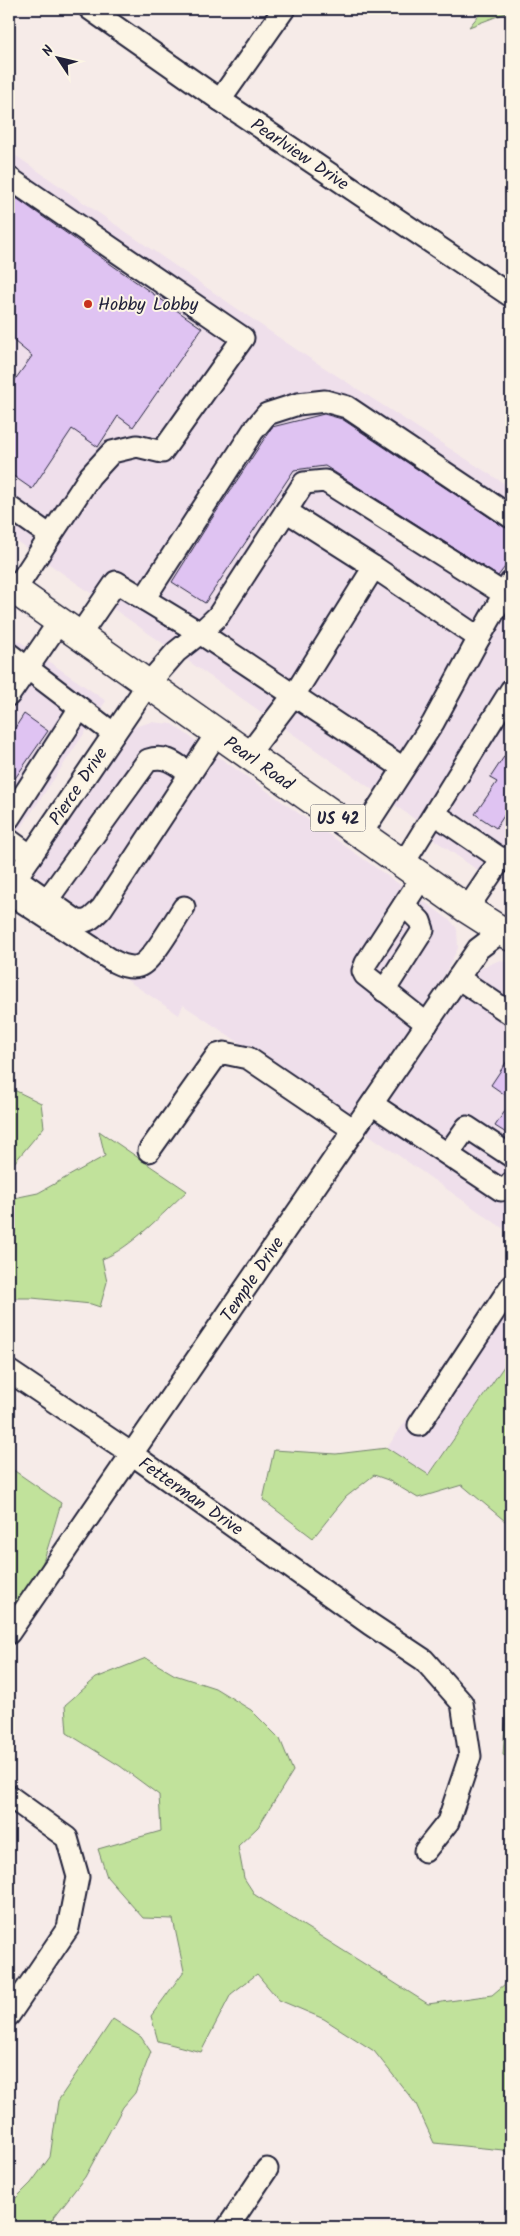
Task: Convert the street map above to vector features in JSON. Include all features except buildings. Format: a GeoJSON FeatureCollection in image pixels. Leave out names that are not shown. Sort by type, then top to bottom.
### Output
{"type":"FeatureCollection","features":[{"type":"Feature","properties":{"kind":"main road","name":"Pearl Road"},"geometry":{"type":"LineString","coordinates":[[12,588],[467,909],[508,930]]}},
{"type":"Feature","properties":{"kind":"street","name":"Pearlview Drive"},"geometry":{"type":"LineString","coordinates":[[90,9],[220,100],[511,296]]}},
{"type":"Feature","properties":{"kind":"street"},"geometry":{"type":"LineString","coordinates":[[220,100],[284,9]]}},
{"type":"Feature","properties":{"kind":"street"},"geometry":{"type":"LineString","coordinates":[[9,178],[243,338],[162,452],[137,446],[112,452],[90,476],[12,588]]}},
{"type":"Feature","properties":{"kind":"street"},"geometry":{"type":"LineString","coordinates":[[144,599],[253,430],[267,414],[298,404],[325,401],[347,407],[511,517]]}},
{"type":"Feature","properties":{"kind":"street","name":"Pierce Drive"},"geometry":{"type":"LineString","coordinates":[[11,886],[148,684],[176,652],[218,616],[304,483],[325,481],[508,587]]}},
{"type":"Feature","properties":{"kind":"street"},"geometry":{"type":"LineString","coordinates":[[9,507],[49,536]]}},
{"type":"Feature","properties":{"kind":"street"},"geometry":{"type":"LineString","coordinates":[[286,511],[479,638]]}},
{"type":"Feature","properties":{"kind":"street"},"geometry":{"type":"LineString","coordinates":[[248,755],[293,696],[374,568]]}},
{"type":"Feature","properties":{"kind":"street"},"geometry":{"type":"LineString","coordinates":[[9,695],[27,668],[116,582],[200,633],[403,768]]}},
{"type":"Feature","properties":{"kind":"street"},"geometry":{"type":"LineString","coordinates":[[361,834],[432,723],[508,587]]}},
{"type":"Feature","properties":{"kind":"street"},"geometry":{"type":"LineString","coordinates":[[9,654],[114,734]]}},
{"type":"Feature","properties":{"kind":"street"},"geometry":{"type":"LineString","coordinates":[[427,1024],[365,976],[363,971],[366,963],[404,905],[413,871],[434,814],[511,690]]}},
{"type":"Feature","properties":{"kind":"street"},"geometry":{"type":"LineString","coordinates":[[9,818],[80,708]]}},
{"type":"Feature","properties":{"kind":"street"},"geometry":{"type":"LineString","coordinates":[[11,886],[47,900],[77,921],[84,922],[92,919],[102,908],[217,733]]}},
{"type":"Feature","properties":{"kind":"street"},"geometry":{"type":"LineString","coordinates":[[47,900],[143,765],[154,758],[168,758],[190,774]]}},
{"type":"Feature","properties":{"kind":"street"},"geometry":{"type":"LineString","coordinates":[[434,814],[506,858],[467,909]]}},
{"type":"Feature","properties":{"kind":"street"},"geometry":{"type":"LineString","coordinates":[[9,840],[31,856]]}},
{"type":"Feature","properties":{"kind":"street"},"geometry":{"type":"LineString","coordinates":[[11,886],[113,961],[124,966],[134,967],[142,965],[150,957],[184,907]]}},
{"type":"Feature","properties":{"kind":"street"},"geometry":{"type":"LineString","coordinates":[[384,991],[423,930],[420,921],[404,905]]}},
{"type":"Feature","properties":{"kind":"street","name":"Temple Drive"},"geometry":{"type":"LineString","coordinates":[[9,1633],[478,949],[508,930]]}},
{"type":"Feature","properties":{"kind":"street"},"geometry":{"type":"LineString","coordinates":[[458,978],[511,1014]]}},
{"type":"Feature","properties":{"kind":"street"},"geometry":{"type":"LineString","coordinates":[[149,1151],[217,1055],[224,1053],[248,1058],[354,1130]]}},
{"type":"Feature","properties":{"kind":"street"},"geometry":{"type":"LineString","coordinates":[[372,1104],[501,1190],[508,1189],[511,1183]]}},
{"type":"Feature","properties":{"kind":"street"},"geometry":{"type":"LineString","coordinates":[[448,1154],[467,1127],[511,1156]]}},
{"type":"Feature","properties":{"kind":"street"},"geometry":{"type":"LineString","coordinates":[[419,1425],[511,1286]]}},
{"type":"Feature","properties":{"kind":"street","name":"Fetterman Drive"},"geometry":{"type":"LineString","coordinates":[[9,1371],[132,1454],[370,1624],[424,1660],[462,1703],[470,1756],[448,1822],[425,1851]]}},
{"type":"Feature","properties":{"kind":"street"},"geometry":{"type":"LineString","coordinates":[[9,1796],[67,1838],[78,1877],[68,1928],[9,2015]]}},
{"type":"Feature","properties":{"kind":"street"},"geometry":{"type":"LineString","coordinates":[[228,2227],[266,2169]]}},
{"type":"Feature","properties":{"kind":"shaded area"},"geometry":{"type":"Polygon","coordinates":[[[9,151],[297,350],[511,488],[511,873],[506,873],[496,883],[416,827],[419,822],[9,536],[9,151]]]}},
{"type":"Feature","properties":{"kind":"shaded area"},"geometry":{"type":"Polygon","coordinates":[[[9,634],[106,701],[9,846],[9,634]]]}},
{"type":"Feature","properties":{"kind":"shaded area"},"geometry":{"type":"Polygon","coordinates":[[[151,722],[172,724],[440,913],[452,922],[457,929],[458,948],[445,974],[351,1117],[183,1005],[179,1015],[9,901],[111,755],[134,727],[151,722]]]}},
{"type":"Feature","properties":{"kind":"shaded area"},"geometry":{"type":"Polygon","coordinates":[[[500,960],[511,964],[511,1234],[365,1132],[476,970],[500,960]]]}},
{"type":"Feature","properties":{"kind":"shaded area"},"geometry":{"type":"Polygon","coordinates":[[[511,1268],[511,1356],[428,1475],[387,1448],[511,1268]]]}},
{"type":"Feature","properties":{"kind":"green space"},"geometry":{"type":"Polygon","coordinates":[[[484,9],[511,9],[511,11],[469,27],[484,9]]]}},
{"type":"Feature","properties":{"kind":"green space"},"geometry":{"type":"Polygon","coordinates":[[[10,1088],[41,1103],[44,1127],[9,1169],[10,1088]]]}},
{"type":"Feature","properties":{"kind":"green space"},"geometry":{"type":"Polygon","coordinates":[[[99,1131],[187,1191],[135,1239],[102,1259],[107,1282],[100,1307],[91,1304],[32,1298],[9,1298],[9,1199],[38,1193],[105,1156],[99,1131]]]}},
{"type":"Feature","properties":{"kind":"green space"},"geometry":{"type":"Polygon","coordinates":[[[511,1356],[511,1526],[462,1485],[418,1498],[388,1480],[374,1475],[346,1497],[313,1538],[263,1500],[274,1450],[336,1454],[387,1448],[429,1475],[511,1356]]]}},
{"type":"Feature","properties":{"kind":"green space"},"geometry":{"type":"Polygon","coordinates":[[[9,1467],[61,1503],[47,1551],[35,1583],[19,1612],[9,1624],[9,1467]]]}},
{"type":"Feature","properties":{"kind":"green space"},"geometry":{"type":"Polygon","coordinates":[[[146,1658],[175,1675],[215,1688],[251,1710],[280,1739],[293,1771],[258,1827],[238,1846],[244,1878],[255,1895],[428,2004],[492,1995],[511,1979],[511,2155],[503,2150],[434,2143],[416,2104],[374,2051],[324,2019],[279,2000],[257,1974],[231,1994],[201,2052],[158,2041],[151,2016],[184,1971],[173,1919],[143,1918],[107,1877],[98,1849],[161,1831],[159,1795],[120,1766],[67,1733],[65,1705],[96,1678],[146,1658]]]}},
{"type":"Feature","properties":{"kind":"green space"},"geometry":{"type":"Polygon","coordinates":[[[511,1689],[511,1758],[503,1755],[507,1695],[511,1689]]]}},
{"type":"Feature","properties":{"kind":"green space"},"geometry":{"type":"Polygon","coordinates":[[[113,2019],[141,2037],[151,2052],[135,2093],[123,2107],[85,2177],[51,2221],[44,2227],[9,2227],[9,2205],[31,2183],[50,2157],[58,2101],[113,2019]]]}},
{"type":"Feature","properties":{"kind":"place","name":"Hobby Lobby"},"geometry":{"type":"Point","coordinates":[88,304]}}]}
